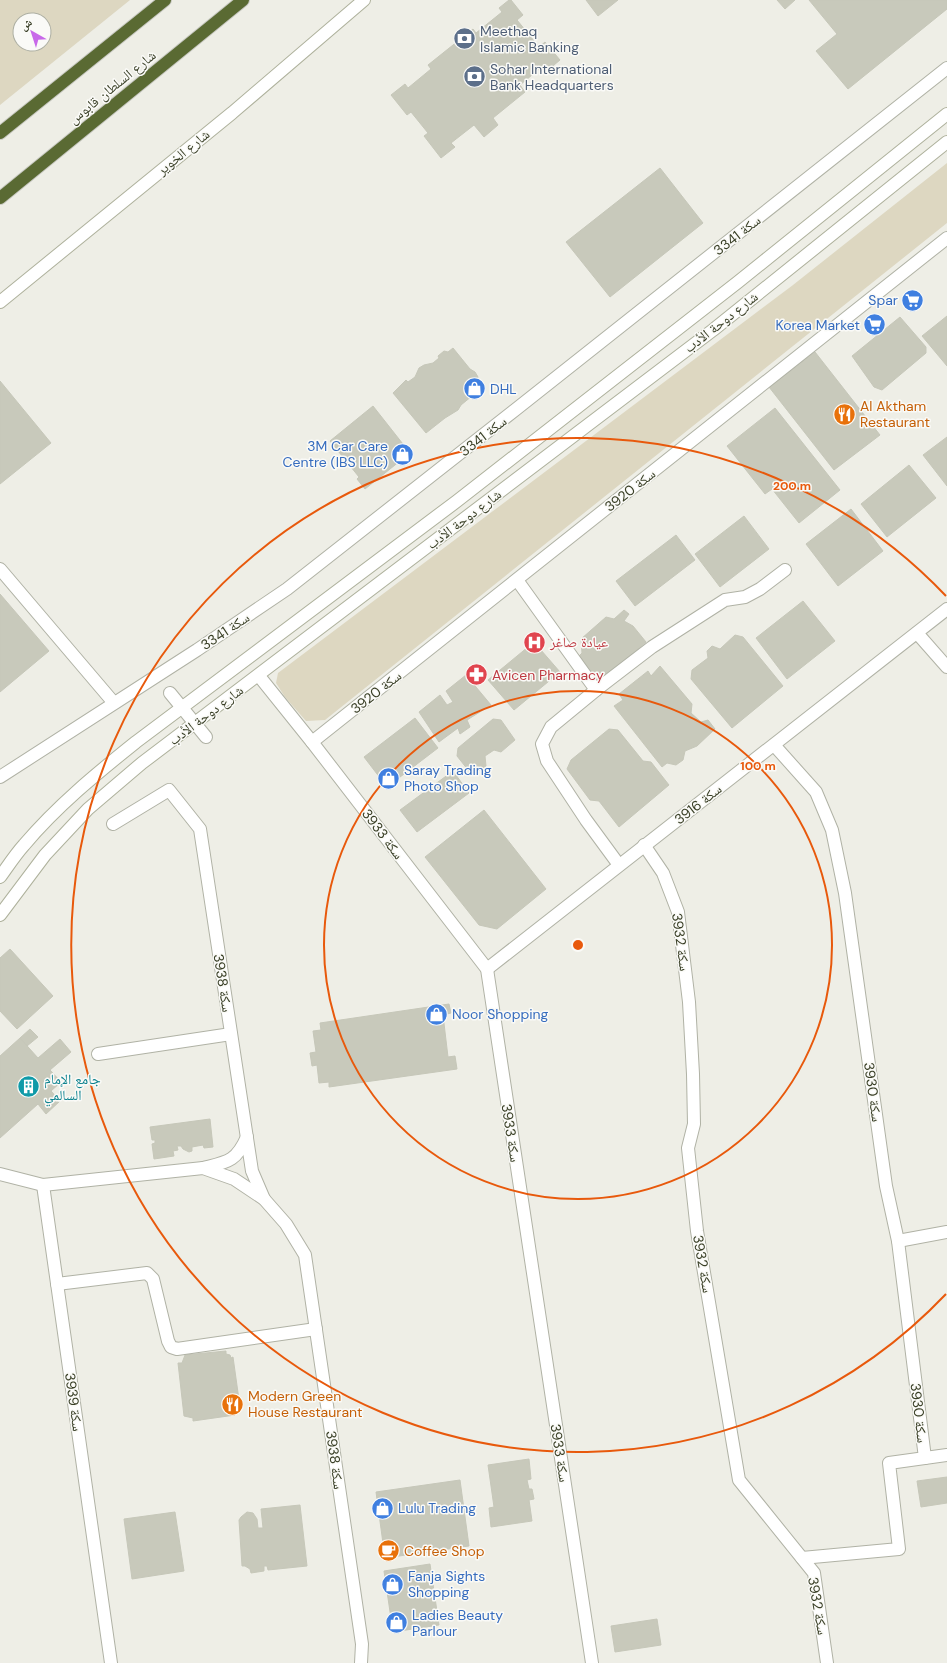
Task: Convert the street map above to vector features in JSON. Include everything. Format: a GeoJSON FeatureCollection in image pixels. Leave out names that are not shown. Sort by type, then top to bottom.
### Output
{"type":"FeatureCollection","features":[{"type":"Feature","properties":{"kind":"highway"},"geometry":{"type":"LineString","coordinates":[[0,133],[165,0]]}},
{"type":"Feature","properties":{"kind":"highway","name":"شارع السلطان قابوس"},"geometry":{"type":"LineString","coordinates":[[0,198],[243,0]]}},
{"type":"Feature","properties":{"kind":"street","name":"شارع الخوير"},"geometry":{"type":"LineString","coordinates":[[0,302],[232,113],[364,0]]}},
{"type":"Feature","properties":{"kind":"street","name":"سكة 3341"},"geometry":{"type":"LineString","coordinates":[[0,777],[197,650],[287,589],[534,396],[947,68]]}},
{"type":"Feature","properties":{"kind":"street","name":"شارع دوحة الأدب"},"geometry":{"type":"LineString","coordinates":[[0,877],[23,846],[42,825],[92,777],[182,707],[528,446],[738,282],[947,114]]}},
{"type":"Feature","properties":{"kind":"street","name":"شارع دوحة الأدب"},"geometry":{"type":"LineString","coordinates":[[0,915],[45,855],[88,809],[142,763],[259,676],[707,334],[947,142]]}},
{"type":"Feature","properties":{"kind":"street","name":"سكة 3920"},"geometry":{"type":"LineString","coordinates":[[312,742],[947,238]]}},
{"type":"Feature","properties":{"kind":"street"},"geometry":{"type":"LineString","coordinates":[[0,569],[114,703]]}},
{"type":"Feature","properties":{"kind":"street"},"geometry":{"type":"LineString","coordinates":[[619,865],[586,820],[547,762],[542,744],[551,727],[652,647],[725,600],[745,597],[785,570]]}},
{"type":"Feature","properties":{"kind":"street"},"geometry":{"type":"LineString","coordinates":[[517,580],[596,690]]}},
{"type":"Feature","properties":{"kind":"street","name":"سكة 3916"},"geometry":{"type":"LineString","coordinates":[[486,969],[947,609]]}},
{"type":"Feature","properties":{"kind":"street"},"geometry":{"type":"LineString","coordinates":[[917,633],[947,667]]}},
{"type":"Feature","properties":{"kind":"street","name":"سكة 3933"},"geometry":{"type":"LineString","coordinates":[[259,676],[312,742],[486,969],[592,1663]]}},
{"type":"Feature","properties":{"kind":"street"},"geometry":{"type":"LineString","coordinates":[[170,693],[206,737]]}},
{"type":"Feature","properties":{"kind":"street","name":"سكة 3930"},"geometry":{"type":"LineString","coordinates":[[774,745],[816,792],[832,830],[845,893],[886,1186],[898,1241],[925,1458]]}},
{"type":"Feature","properties":{"kind":"street","name":"سكة 3938"},"geometry":{"type":"LineString","coordinates":[[113,824],[169,790],[200,829],[252,1171],[264,1199]]}},
{"type":"Feature","properties":{"kind":"street","name":"سكة 3932"},"geometry":{"type":"LineString","coordinates":[[644,845],[663,873],[678,912],[688,1002],[693,1074],[694,1124],[688,1148],[697,1231],[739,1480],[814,1573],[827,1663]]}},
{"type":"Feature","properties":{"kind":"street"},"geometry":{"type":"LineString","coordinates":[[98,1054],[231,1034]]}},
{"type":"Feature","properties":{"kind":"street","name":"سكة 3938"},"geometry":{"type":"LineString","coordinates":[[43,1184],[203,1168],[232,1159],[242,1147],[247,1137]]}},
{"type":"Feature","properties":{"kind":"street","name":"سكة 3938"},"geometry":{"type":"LineString","coordinates":[[203,1168],[234,1180],[264,1199],[286,1224],[305,1255],[362,1644],[361,1663]]}},
{"type":"Feature","properties":{"kind":"street"},"geometry":{"type":"LineString","coordinates":[[0,1174],[43,1184]]}},
{"type":"Feature","properties":{"kind":"street","name":"سكة 3939"},"geometry":{"type":"LineString","coordinates":[[43,1184],[111,1663]]}},
{"type":"Feature","properties":{"kind":"street"},"geometry":{"type":"LineString","coordinates":[[898,1241],[947,1232]]}},
{"type":"Feature","properties":{"kind":"street"},"geometry":{"type":"LineString","coordinates":[[57,1284],[147,1273],[153,1279],[168,1341],[171,1347],[177,1349],[316,1329]]}},
{"type":"Feature","properties":{"kind":"street"},"geometry":{"type":"LineString","coordinates":[[802,1558],[899,1549],[889,1463],[947,1455]]}},
{"type":"Feature","properties":{"kind":"shaded area"},"geometry":{"type":"Polygon","coordinates":[[[0,0],[130,0],[0,105],[0,0]]]}},
{"type":"Feature","properties":{"kind":"shaded area"},"geometry":{"type":"Polygon","coordinates":[[[947,163],[947,223],[325,720],[306,721],[285,697],[276,683],[278,673],[793,285],[947,163]]]}},
{"type":"Feature","properties":{"kind":"building","name":"Sohar International Bank Headquarters"},"geometry":{"type":"Polygon","coordinates":[[[511,0],[523,15],[517,20],[539,47],[545,42],[560,60],[548,70],[544,65],[520,85],[525,92],[493,118],[498,125],[484,137],[474,125],[451,143],[455,147],[441,158],[424,136],[428,133],[411,112],[407,115],[391,95],[405,84],[408,88],[431,69],[428,65],[473,29],[476,33],[502,12],[499,8],[511,0]]]}},
{"type":"Feature","properties":{"kind":"building"},"geometry":{"type":"Polygon","coordinates":[[[586,0],[618,0],[598,16],[586,0]]]}},
{"type":"Feature","properties":{"kind":"building"},"geometry":{"type":"Polygon","coordinates":[[[777,0],[795,0],[785,9],[777,0]]]}},
{"type":"Feature","properties":{"kind":"building"},"geometry":{"type":"Polygon","coordinates":[[[809,0],[947,0],[947,9],[848,89],[816,51],[837,34],[809,0]]]}},
{"type":"Feature","properties":{"kind":"building"},"geometry":{"type":"Polygon","coordinates":[[[660,168],[703,223],[610,297],[566,242],[660,168]]]}},
{"type":"Feature","properties":{"kind":"building"},"geometry":{"type":"Polygon","coordinates":[[[947,316],[947,366],[922,336],[947,316]]]}},
{"type":"Feature","properties":{"kind":"building"},"geometry":{"type":"Polygon","coordinates":[[[900,317],[926,347],[926,353],[882,390],[874,387],[852,356],[900,317]]]}},
{"type":"Feature","properties":{"kind":"building"},"geometry":{"type":"Polygon","coordinates":[[[453,348],[470,369],[475,372],[478,377],[477,380],[483,387],[461,405],[458,410],[426,433],[393,393],[406,380],[408,382],[415,377],[419,368],[433,363],[444,351],[448,352],[453,348]]]}},
{"type":"Feature","properties":{"kind":"building"},"geometry":{"type":"Polygon","coordinates":[[[815,352],[880,435],[834,470],[769,387],[815,352]]]}},
{"type":"Feature","properties":{"kind":"building"},"geometry":{"type":"Polygon","coordinates":[[[0,381],[51,443],[0,484],[0,381]]]}},
{"type":"Feature","properties":{"kind":"building"},"geometry":{"type":"Polygon","coordinates":[[[373,406],[410,453],[365,489],[357,479],[359,477],[330,441],[373,406]]]}},
{"type":"Feature","properties":{"kind":"building"},"geometry":{"type":"Polygon","coordinates":[[[775,408],[840,490],[799,523],[772,489],[765,494],[727,446],[775,408]]]}},
{"type":"Feature","properties":{"kind":"building"},"geometry":{"type":"Polygon","coordinates":[[[947,437],[947,486],[923,455],[947,437]]]}},
{"type":"Feature","properties":{"kind":"building"},"geometry":{"type":"Polygon","coordinates":[[[909,465],[936,498],[887,537],[861,504],[909,465]]]}},
{"type":"Feature","properties":{"kind":"building"},"geometry":{"type":"Polygon","coordinates":[[[851,509],[883,551],[838,586],[806,544],[851,509]]]}},
{"type":"Feature","properties":{"kind":"building"},"geometry":{"type":"Polygon","coordinates":[[[744,516],[769,549],[720,587],[695,554],[744,516]]]}},
{"type":"Feature","properties":{"kind":"building"},"geometry":{"type":"Polygon","coordinates":[[[676,535],[695,560],[635,606],[616,581],[676,535]]]}},
{"type":"Feature","properties":{"kind":"building"},"geometry":{"type":"Polygon","coordinates":[[[0,594],[49,651],[0,692],[0,594]]]}},
{"type":"Feature","properties":{"kind":"building"},"geometry":{"type":"Polygon","coordinates":[[[803,601],[835,641],[787,679],[756,638],[803,601]]]}},
{"type":"Feature","properties":{"kind":"building"},"geometry":{"type":"Polygon","coordinates":[[[624,610],[629,614],[624,621],[633,626],[646,642],[599,683],[577,658],[582,653],[581,639],[606,617],[614,619],[624,610]]]}},
{"type":"Feature","properties":{"kind":"building"},"geometry":{"type":"Polygon","coordinates":[[[735,635],[743,637],[783,686],[732,728],[691,679],[692,670],[708,658],[707,651],[712,646],[720,649],[735,635]]]}},
{"type":"Feature","properties":{"kind":"building"},"geometry":{"type":"Polygon","coordinates":[[[534,642],[560,672],[514,710],[488,680],[534,642]]]}},
{"type":"Feature","properties":{"kind":"building"},"geometry":{"type":"Polygon","coordinates":[[[660,666],[692,704],[691,713],[701,722],[708,720],[715,729],[697,746],[685,751],[683,760],[676,765],[667,763],[662,767],[614,706],[623,700],[619,694],[648,671],[651,676],[660,666]]]}},
{"type":"Feature","properties":{"kind":"building"},"geometry":{"type":"Polygon","coordinates":[[[466,675],[491,705],[467,720],[470,727],[460,734],[458,728],[439,742],[419,712],[440,695],[447,705],[453,702],[446,691],[466,675]]]}},
{"type":"Feature","properties":{"kind":"building"},"geometry":{"type":"Polygon","coordinates":[[[415,718],[438,748],[387,787],[364,757],[415,718]]]}},
{"type":"Feature","properties":{"kind":"building"},"geometry":{"type":"Polygon","coordinates":[[[493,719],[501,720],[515,740],[501,752],[494,750],[485,756],[486,766],[472,775],[457,756],[458,748],[493,719]]]}},
{"type":"Feature","properties":{"kind":"building"},"geometry":{"type":"Polygon","coordinates":[[[609,729],[618,730],[643,761],[651,762],[669,785],[619,827],[599,801],[590,800],[567,769],[571,760],[609,729]]]}},
{"type":"Feature","properties":{"kind":"building"},"geometry":{"type":"Polygon","coordinates":[[[453,771],[469,793],[417,832],[400,810],[453,771]]]}},
{"type":"Feature","properties":{"kind":"building"},"geometry":{"type":"Polygon","coordinates":[[[484,810],[546,889],[497,929],[479,925],[425,857],[484,810]]]}},
{"type":"Feature","properties":{"kind":"building"},"geometry":{"type":"Polygon","coordinates":[[[10,949],[53,996],[17,1029],[0,1011],[0,958],[10,949]]]}},
{"type":"Feature","properties":{"kind":"building"},"geometry":{"type":"Polygon","coordinates":[[[449,1004],[451,1013],[443,1015],[448,1057],[455,1056],[457,1069],[329,1087],[329,1082],[319,1083],[317,1065],[312,1066],[310,1053],[316,1052],[313,1031],[321,1030],[320,1023],[449,1004]]]}},
{"type":"Feature","properties":{"kind":"building"},"geometry":{"type":"Polygon","coordinates":[[[30,1029],[38,1037],[27,1046],[20,1038],[30,1029]]]}},
{"type":"Feature","properties":{"kind":"building","name":"جامع الإمام السالمي"},"geometry":{"type":"Polygon","coordinates":[[[20,1038],[38,1058],[60,1039],[71,1052],[50,1070],[61,1082],[51,1091],[60,1101],[46,1114],[38,1104],[0,1138],[0,1056],[20,1038]]]}},
{"type":"Feature","properties":{"kind":"building"},"geometry":{"type":"Polygon","coordinates":[[[210,1119],[213,1147],[204,1148],[203,1145],[192,1147],[192,1151],[189,1152],[181,1146],[177,1146],[178,1150],[173,1151],[174,1156],[154,1159],[152,1144],[155,1143],[155,1140],[152,1140],[150,1127],[210,1119]]]}},
{"type":"Feature","properties":{"kind":"building"},"geometry":{"type":"Polygon","coordinates":[[[226,1351],[226,1354],[230,1355],[231,1358],[233,1357],[240,1407],[237,1408],[237,1411],[234,1411],[235,1415],[193,1421],[193,1418],[184,1416],[178,1363],[182,1363],[185,1355],[226,1351]]]}},
{"type":"Feature","properties":{"kind":"building"},"geometry":{"type":"Polygon","coordinates":[[[529,1459],[531,1479],[527,1480],[529,1489],[532,1489],[534,1499],[529,1500],[532,1521],[491,1527],[489,1508],[494,1507],[488,1465],[529,1459]]]}},
{"type":"Feature","properties":{"kind":"building"},"geometry":{"type":"Polygon","coordinates":[[[947,1477],[947,1503],[921,1507],[917,1481],[947,1477]]]}},
{"type":"Feature","properties":{"kind":"building"},"geometry":{"type":"Polygon","coordinates":[[[460,1480],[469,1546],[385,1558],[376,1492],[460,1480]]]}},
{"type":"Feature","properties":{"kind":"building"},"geometry":{"type":"Polygon","coordinates":[[[300,1505],[307,1566],[268,1570],[267,1566],[264,1566],[264,1571],[251,1573],[250,1569],[242,1566],[239,1520],[241,1517],[247,1512],[253,1513],[257,1519],[258,1528],[263,1528],[261,1509],[300,1505]]]}},
{"type":"Feature","properties":{"kind":"building"},"geometry":{"type":"Polygon","coordinates":[[[175,1512],[184,1571],[132,1579],[124,1519],[175,1512]]]}},
{"type":"Feature","properties":{"kind":"building"},"geometry":{"type":"Polygon","coordinates":[[[430,1564],[439,1625],[393,1632],[384,1571],[430,1564]]]}},
{"type":"Feature","properties":{"kind":"building"},"geometry":{"type":"Polygon","coordinates":[[[657,1619],[661,1645],[615,1652],[611,1626],[657,1619]]]}},
{"type":"Feature","properties":{"kind":"place","name":"Meethaq Islamic Banking"},"geometry":{"type":"Point","coordinates":[465,39]}},
{"type":"Feature","properties":{"kind":"place","name":"Sohar International Bank Headquarters"},"geometry":{"type":"Point","coordinates":[475,77]}},
{"type":"Feature","properties":{"kind":"place","name":"Spar"},"geometry":{"type":"Point","coordinates":[913,300]}},
{"type":"Feature","properties":{"kind":"place","name":"Korea Market"},"geometry":{"type":"Point","coordinates":[875,325]}},
{"type":"Feature","properties":{"kind":"place","name":"DHL"},"geometry":{"type":"Point","coordinates":[474,389]}},
{"type":"Feature","properties":{"kind":"place","name":"Al Aktham Restaurant"},"geometry":{"type":"Point","coordinates":[845,414]}},
{"type":"Feature","properties":{"kind":"place","name":"3M Car Care Centre (IBS LLC)"},"geometry":{"type":"Point","coordinates":[403,454]}},
{"type":"Feature","properties":{"kind":"place","name":"عيادة صاغر"},"geometry":{"type":"Point","coordinates":[535,642]}},
{"type":"Feature","properties":{"kind":"place","name":"Avicen Pharmacy"},"geometry":{"type":"Point","coordinates":[477,675]}},
{"type":"Feature","properties":{"kind":"place","name":"Saray Trading Photo Shop"},"geometry":{"type":"Point","coordinates":[388,778]}},
{"type":"Feature","properties":{"kind":"place","name":"Noor Shopping"},"geometry":{"type":"Point","coordinates":[436,1014]}},
{"type":"Feature","properties":{"kind":"place","name":"جامع الإمام السالمي"},"geometry":{"type":"Point","coordinates":[28,1087]}},
{"type":"Feature","properties":{"kind":"place","name":"Modern Green House Restaurant"},"geometry":{"type":"Point","coordinates":[233,1404]}},
{"type":"Feature","properties":{"kind":"place","name":"Lulu Trading"},"geometry":{"type":"Point","coordinates":[383,1508]}},
{"type":"Feature","properties":{"kind":"place","name":"Coffee Shop"},"geometry":{"type":"Point","coordinates":[388,1551]}},
{"type":"Feature","properties":{"kind":"place","name":"Fanja Sights Shopping"},"geometry":{"type":"Point","coordinates":[392,1584]}},
{"type":"Feature","properties":{"kind":"place","name":"Ladies Beauty Parlour"},"geometry":{"type":"Point","coordinates":[397,1623]}}]}
